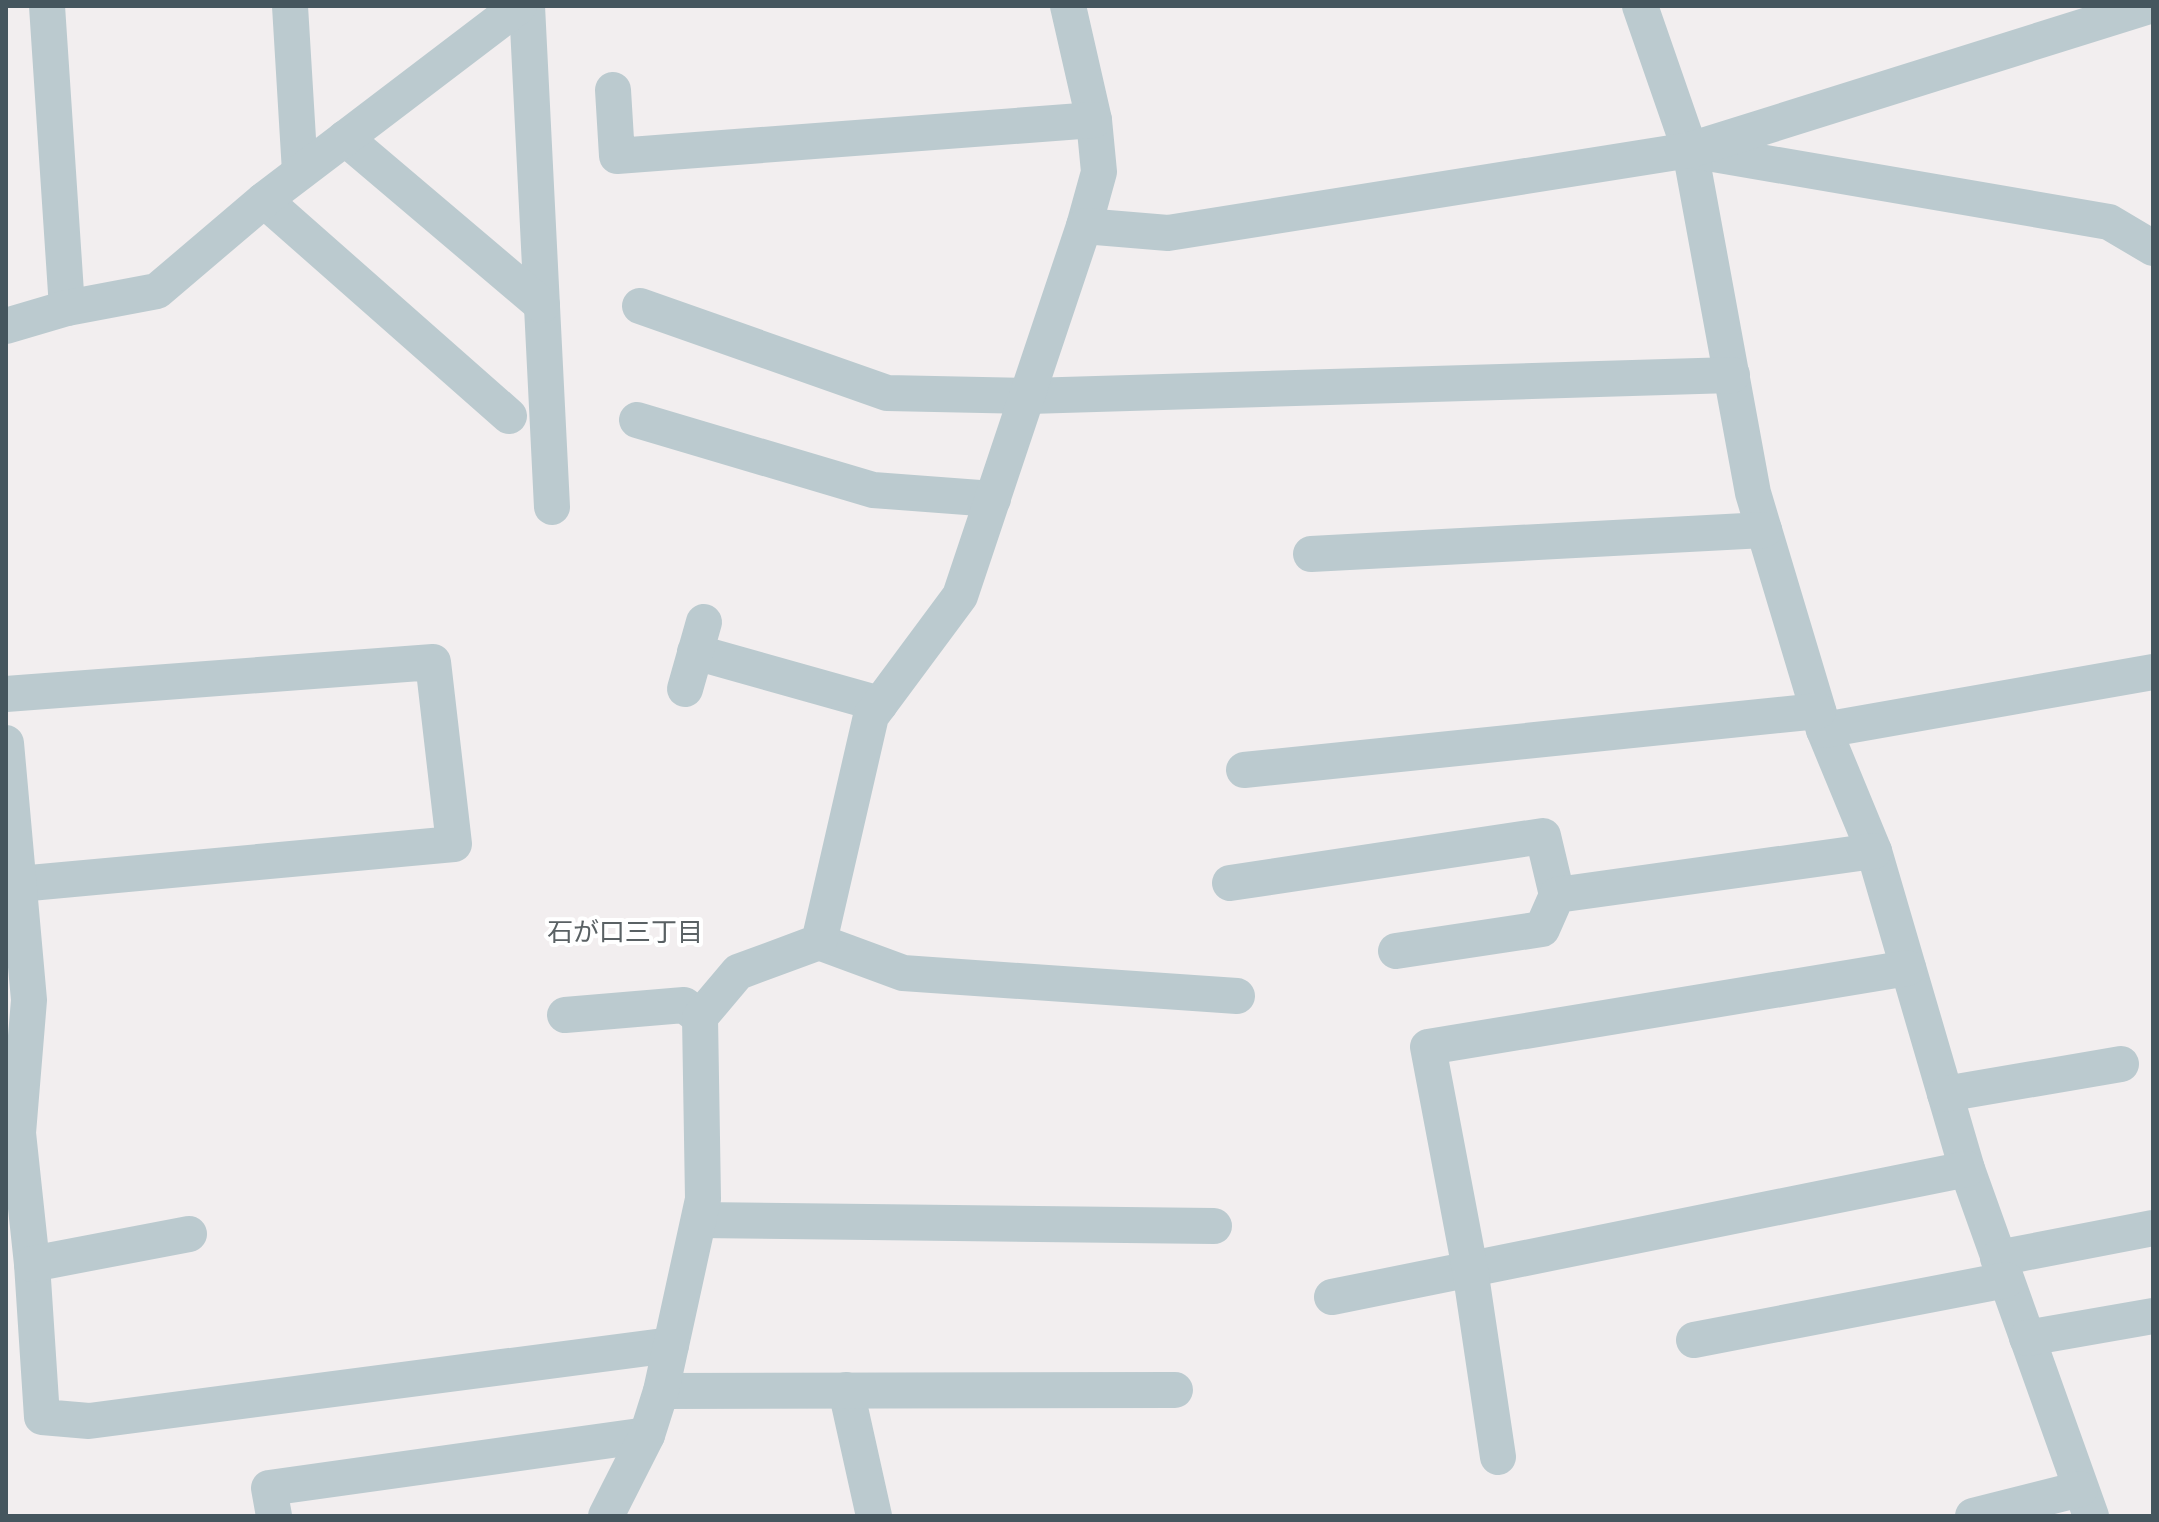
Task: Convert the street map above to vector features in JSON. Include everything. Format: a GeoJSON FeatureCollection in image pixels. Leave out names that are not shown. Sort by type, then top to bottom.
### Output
{"type":"FeatureCollection","features":[{"type":"Feature","properties":{"kind":"street"},"geometry":{"type":"LineString","coordinates":[[47,6],[67,308]]}},
{"type":"Feature","properties":{"kind":"street"},"geometry":{"type":"LineString","coordinates":[[290,6],[300,172]]}},
{"type":"Feature","properties":{"kind":"street"},"geometry":{"type":"LineString","coordinates":[[6,326],[67,308],[157,291],[264,200],[519,6]]}},
{"type":"Feature","properties":{"kind":"street"},"geometry":{"type":"LineString","coordinates":[[527,6],[552,507]]}},
{"type":"Feature","properties":{"kind":"street"},"geometry":{"type":"LineString","coordinates":[[819,942],[871,716],[960,596],[1029,396],[1099,172],[1094,120],[1068,6]]}},
{"type":"Feature","properties":{"kind":"street"},"geometry":{"type":"LineString","coordinates":[[1640,6],[1690,150],[1753,493],[1764,530],[1821,720],[1874,851],[1967,1169],[2086,1502],[1973,1516]]}},
{"type":"Feature","properties":{"kind":"street"},"geometry":{"type":"LineString","coordinates":[[1084,226],[1168,233],[1690,150],[2149,6]]}},
{"type":"Feature","properties":{"kind":"street"},"geometry":{"type":"LineString","coordinates":[[613,90],[617,156],[1094,120]]}},
{"type":"Feature","properties":{"kind":"street"},"geometry":{"type":"LineString","coordinates":[[345,138],[542,305]]}},
{"type":"Feature","properties":{"kind":"street"},"geometry":{"type":"LineString","coordinates":[[1690,150],[2109,222],[2153,248]]}},
{"type":"Feature","properties":{"kind":"street"},"geometry":{"type":"LineString","coordinates":[[264,200],[509,416]]}},
{"type":"Feature","properties":{"kind":"street"},"geometry":{"type":"LineString","coordinates":[[640,306],[887,393],[1029,396],[1732,375]]}},
{"type":"Feature","properties":{"kind":"street"},"geometry":{"type":"LineString","coordinates":[[637,420],[873,490],[993,499]]}},
{"type":"Feature","properties":{"kind":"street"},"geometry":{"type":"LineString","coordinates":[[1311,554],[1764,530]]}},
{"type":"Feature","properties":{"kind":"street"},"geometry":{"type":"LineString","coordinates":[[685,689],[699,637],[880,704]]}},
{"type":"Feature","properties":{"kind":"street"},"geometry":{"type":"LineString","coordinates":[[6,694],[433,662],[454,844],[19,884]]}},
{"type":"Feature","properties":{"kind":"street"},"geometry":{"type":"LineString","coordinates":[[1244,770],[1821,720],[2153,672]]}},
{"type":"Feature","properties":{"kind":"street"},"geometry":{"type":"LineString","coordinates":[[6,743],[29,1000],[12,1134],[32,1264],[42,1417],[89,1421],[671,1345]]}},
{"type":"Feature","properties":{"kind":"street"},"geometry":{"type":"LineString","coordinates":[[1230,883],[1543,836],[1557,895],[1542,929],[1396,951]]}},
{"type":"Feature","properties":{"kind":"street"},"geometry":{"type":"LineString","coordinates":[[1557,895],[1874,851]]}},
{"type":"Feature","properties":{"kind":"street"},"geometry":{"type":"LineString","coordinates":[[606,1516],[647,1435],[661,1391],[703,1199],[700,1017],[738,972],[819,942],[903,973],[1237,996]]}},
{"type":"Feature","properties":{"kind":"street"},"geometry":{"type":"LineString","coordinates":[[1498,1457],[1470,1269],[1428,1047],[1908,968]]}},
{"type":"Feature","properties":{"kind":"street"},"geometry":{"type":"LineString","coordinates":[[565,1015],[684,1005],[700,1017]]}},
{"type":"Feature","properties":{"kind":"street"},"geometry":{"type":"LineString","coordinates":[[1945,1094],[2121,1064]]}},
{"type":"Feature","properties":{"kind":"street"},"geometry":{"type":"LineString","coordinates":[[1332,1297],[1967,1169]]}},
{"type":"Feature","properties":{"kind":"street"},"geometry":{"type":"LineString","coordinates":[[699,1220],[1214,1226]]}},
{"type":"Feature","properties":{"kind":"street"},"geometry":{"type":"LineString","coordinates":[[1694,1340],[2002,1269],[2153,1228]]}},
{"type":"Feature","properties":{"kind":"street"},"geometry":{"type":"LineString","coordinates":[[32,1264],[189,1234]]}},
{"type":"Feature","properties":{"kind":"street"},"geometry":{"type":"LineString","coordinates":[[2027,1338],[2153,1316]]}},
{"type":"Feature","properties":{"kind":"street"},"geometry":{"type":"LineString","coordinates":[[846,1390],[874,1516]]}},
{"type":"Feature","properties":{"kind":"street"},"geometry":{"type":"LineString","coordinates":[[661,1391],[1175,1390]]}},
{"type":"Feature","properties":{"kind":"street"},"geometry":{"type":"LineString","coordinates":[[274,1516],[269,1488],[647,1435]]}},
{"type":"Feature","properties":{"kind":"district","name":"石が口三丁目"},"geometry":{"type":"Point","coordinates":[625,933]}}]}
